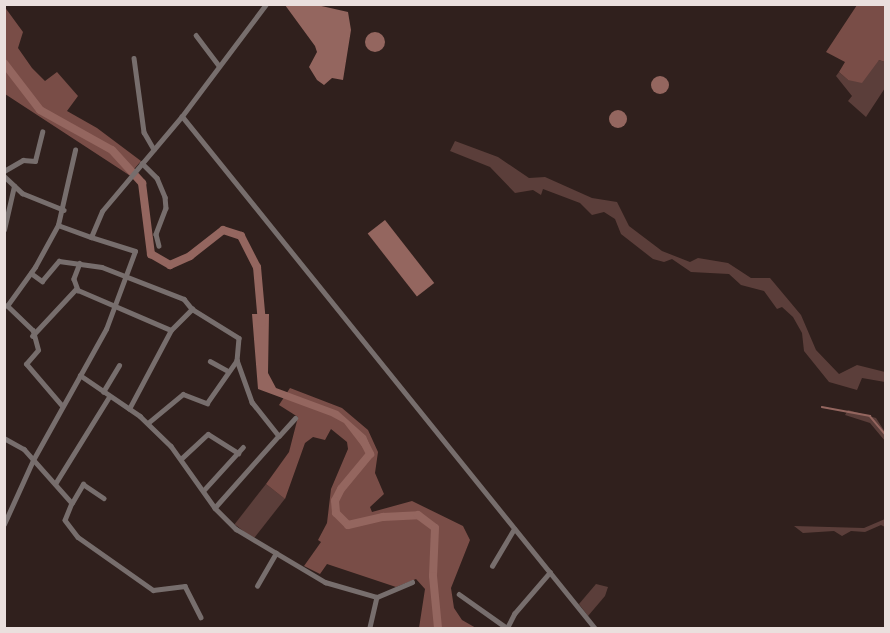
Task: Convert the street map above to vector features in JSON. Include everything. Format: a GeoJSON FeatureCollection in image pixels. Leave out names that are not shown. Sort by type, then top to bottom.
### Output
{"type":"FeatureCollection","features":[{"type":"Feature","properties":{"kind":"street"},"geometry":{"type":"LineString","coordinates":[[91,237],[102,211],[182,116],[266,4]]}},
{"type":"Feature","properties":{"kind":"street"},"geometry":{"type":"LineString","coordinates":[[196,35],[219,65]]}},
{"type":"Feature","properties":{"kind":"street"},"geometry":{"type":"LineString","coordinates":[[134,58],[144,132],[154,149]]}},
{"type":"Feature","properties":{"kind":"street"},"geometry":{"type":"LineString","coordinates":[[182,116],[595,628]]}},
{"type":"Feature","properties":{"kind":"street"},"geometry":{"type":"LineString","coordinates":[[4,171],[23,160],[35,161],[42,132]]}},
{"type":"Feature","properties":{"kind":"street"},"geometry":{"type":"LineString","coordinates":[[62,406],[26,364],[38,350],[32,336],[33,331],[7,306],[31,273],[58,225],[64,210],[75,150]]}},
{"type":"Feature","properties":{"kind":"street"},"geometry":{"type":"LineString","coordinates":[[140,165],[157,178],[165,197],[166,208],[156,234],[159,246]]}},
{"type":"Feature","properties":{"kind":"street"},"geometry":{"type":"LineString","coordinates":[[4,176],[14,186],[64,210]]}},
{"type":"Feature","properties":{"kind":"street"},"geometry":{"type":"LineString","coordinates":[[4,230],[14,186]]}},
{"type":"Feature","properties":{"kind":"street"},"geometry":{"type":"LineString","coordinates":[[4,524],[33,460],[115,309],[135,250],[58,225]]}},
{"type":"Feature","properties":{"kind":"street"},"geometry":{"type":"LineString","coordinates":[[31,273],[42,281],[59,261],[80,263],[126,274],[184,299],[192,309],[239,338],[237,360],[252,402],[279,436]]}},
{"type":"Feature","properties":{"kind":"street"},"geometry":{"type":"LineString","coordinates":[[76,289],[74,279],[80,263]]}},
{"type":"Feature","properties":{"kind":"street"},"geometry":{"type":"LineString","coordinates":[[32,336],[76,289]]}},
{"type":"Feature","properties":{"kind":"street"},"geometry":{"type":"LineString","coordinates":[[76,289],[115,309],[171,330]]}},
{"type":"Feature","properties":{"kind":"street"},"geometry":{"type":"LineString","coordinates":[[129,409],[171,330],[192,309]]}},
{"type":"Feature","properties":{"kind":"street"},"geometry":{"type":"LineString","coordinates":[[148,423],[183,394],[207,403],[237,360]]}},
{"type":"Feature","properties":{"kind":"street"},"geometry":{"type":"LineString","coordinates":[[210,361],[228,372]]}},
{"type":"Feature","properties":{"kind":"street"},"geometry":{"type":"LineString","coordinates":[[103,392],[119,365]]}},
{"type":"Feature","properties":{"kind":"street"},"geometry":{"type":"LineString","coordinates":[[80,375],[148,423],[182,458],[214,508],[236,529],[326,582],[377,597],[412,582]]}},
{"type":"Feature","properties":{"kind":"street"},"geometry":{"type":"LineString","coordinates":[[55,484],[109,397]]}},
{"type":"Feature","properties":{"kind":"street"},"geometry":{"type":"LineString","coordinates":[[214,508],[295,418]]}},
{"type":"Feature","properties":{"kind":"street"},"geometry":{"type":"LineString","coordinates":[[182,458],[208,434],[238,453]]}},
{"type":"Feature","properties":{"kind":"street"},"geometry":{"type":"LineString","coordinates":[[4,438],[24,449],[72,503]]}},
{"type":"Feature","properties":{"kind":"street"},"geometry":{"type":"LineString","coordinates":[[203,491],[243,447]]}},
{"type":"Feature","properties":{"kind":"street"},"geometry":{"type":"LineString","coordinates":[[104,498],[83,484],[65,520],[78,537],[153,590],[185,585],[201,617]]}},
{"type":"Feature","properties":{"kind":"street"},"geometry":{"type":"LineString","coordinates":[[492,566],[514,529]]}},
{"type":"Feature","properties":{"kind":"street"},"geometry":{"type":"LineString","coordinates":[[257,586],[276,553]]}},
{"type":"Feature","properties":{"kind":"street"},"geometry":{"type":"LineString","coordinates":[[459,594],[507,628],[550,572]]}},
{"type":"Feature","properties":{"kind":"street"},"geometry":{"type":"LineString","coordinates":[[370,628],[377,597]]}},
{"type":"Feature","properties":{"kind":"shaded area"},"geometry":{"type":"Polygon","coordinates":[[[285,5],[317,5],[348,12],[351,30],[343,80],[332,78],[324,85],[317,80],[309,67],[317,52],[315,46],[285,5]]]}},
{"type":"Feature","properties":{"kind":"shaded area"},"geometry":{"type":"Polygon","coordinates":[[[857,5],[885,5],[885,62],[879,60],[862,83],[848,80],[839,72],[845,62],[826,52],[857,5]]]}},
{"type":"Feature","properties":{"kind":"shaded area"},"geometry":{"type":"Polygon","coordinates":[[[4,6],[23,32],[18,48],[32,68],[45,81],[57,72],[78,96],[67,111],[97,128],[141,161],[129,175],[5,94],[4,6]]]}},
{"type":"Feature","properties":{"kind":"shaded area"},"geometry":{"type":"Polygon","coordinates":[[[375,32],[382,35],[385,42],[382,49],[375,52],[368,49],[365,42],[368,35],[375,32]]]}},
{"type":"Feature","properties":{"kind":"shaded area"},"geometry":{"type":"Polygon","coordinates":[[[879,60],[885,62],[885,88],[866,117],[848,101],[852,96],[836,76],[839,72],[848,80],[879,60]]]}},
{"type":"Feature","properties":{"kind":"shaded area"},"geometry":{"type":"Polygon","coordinates":[[[660,76],[666,79],[669,85],[666,91],[660,94],[654,91],[651,85],[654,79],[660,76]]]}},
{"type":"Feature","properties":{"kind":"shaded area"},"geometry":{"type":"Polygon","coordinates":[[[618,110],[624,113],[627,119],[624,125],[618,128],[612,125],[609,119],[612,113],[618,110]]]}},
{"type":"Feature","properties":{"kind":"shaded area"},"geometry":{"type":"Polygon","coordinates":[[[455,141],[498,157],[529,178],[545,177],[592,198],[617,202],[629,226],[662,251],[690,262],[698,258],[728,263],[751,278],[770,278],[801,315],[816,350],[839,374],[857,365],[885,372],[885,382],[862,378],[857,390],[829,382],[804,351],[802,333],[793,317],[782,307],[777,309],[764,291],[741,285],[729,274],[691,272],[672,259],[664,262],[653,259],[621,234],[615,219],[604,212],[592,215],[580,203],[543,189],[541,195],[533,190],[515,193],[490,167],[450,151],[455,141]]]}},
{"type":"Feature","properties":{"kind":"shaded area"},"geometry":{"type":"Polygon","coordinates":[[[385,220],[434,283],[417,297],[368,234],[385,220]]]}},
{"type":"Feature","properties":{"kind":"shaded area"},"geometry":{"type":"Polygon","coordinates":[[[252,314],[269,314],[268,373],[276,388],[338,411],[366,436],[371,449],[364,449],[344,423],[331,416],[258,389],[252,314]]]}},
{"type":"Feature","properties":{"kind":"shaded area"},"geometry":{"type":"Polygon","coordinates":[[[290,388],[342,408],[368,430],[378,452],[375,473],[384,494],[370,507],[372,512],[412,501],[463,526],[470,540],[451,588],[454,608],[462,620],[476,628],[419,628],[425,589],[416,579],[396,587],[327,564],[320,574],[304,566],[321,542],[318,540],[327,523],[331,489],[348,449],[347,442],[331,429],[325,440],[313,437],[305,443],[285,499],[266,484],[289,452],[298,417],[279,405],[290,388]]]}},
{"type":"Feature","properties":{"kind":"shaded area"},"geometry":{"type":"Polygon","coordinates":[[[848,410],[876,418],[885,432],[885,441],[870,423],[845,415],[848,410]]]}},
{"type":"Feature","properties":{"kind":"shaded area"},"geometry":{"type":"Polygon","coordinates":[[[266,484],[285,499],[254,539],[235,524],[266,484]]]}},
{"type":"Feature","properties":{"kind":"shaded area"},"geometry":{"type":"Polygon","coordinates":[[[885,519],[885,527],[881,525],[865,532],[851,531],[842,536],[834,531],[803,533],[794,526],[864,528],[885,519]]]}},
{"type":"Feature","properties":{"kind":"shaded area"},"geometry":{"type":"Polygon","coordinates":[[[596,584],[608,587],[605,596],[588,616],[579,604],[596,584]]]}},
{"type":"Feature","properties":{"kind":"waterway"},"geometry":{"type":"LineString","coordinates":[[4,63],[40,110],[112,150],[142,183],[151,254],[170,265],[190,256],[223,230],[241,236],[257,267],[262,323]]}},
{"type":"Feature","properties":{"kind":"waterway"},"geometry":{"type":"LineString","coordinates":[[822,407],[870,416],[886,435]]}},
{"type":"Feature","properties":{"kind":"waterway"},"geometry":{"type":"LineString","coordinates":[[363,440],[370,454],[341,489],[335,501],[336,513],[348,525],[383,517],[418,515],[435,528],[433,576],[438,628]]}}]}
